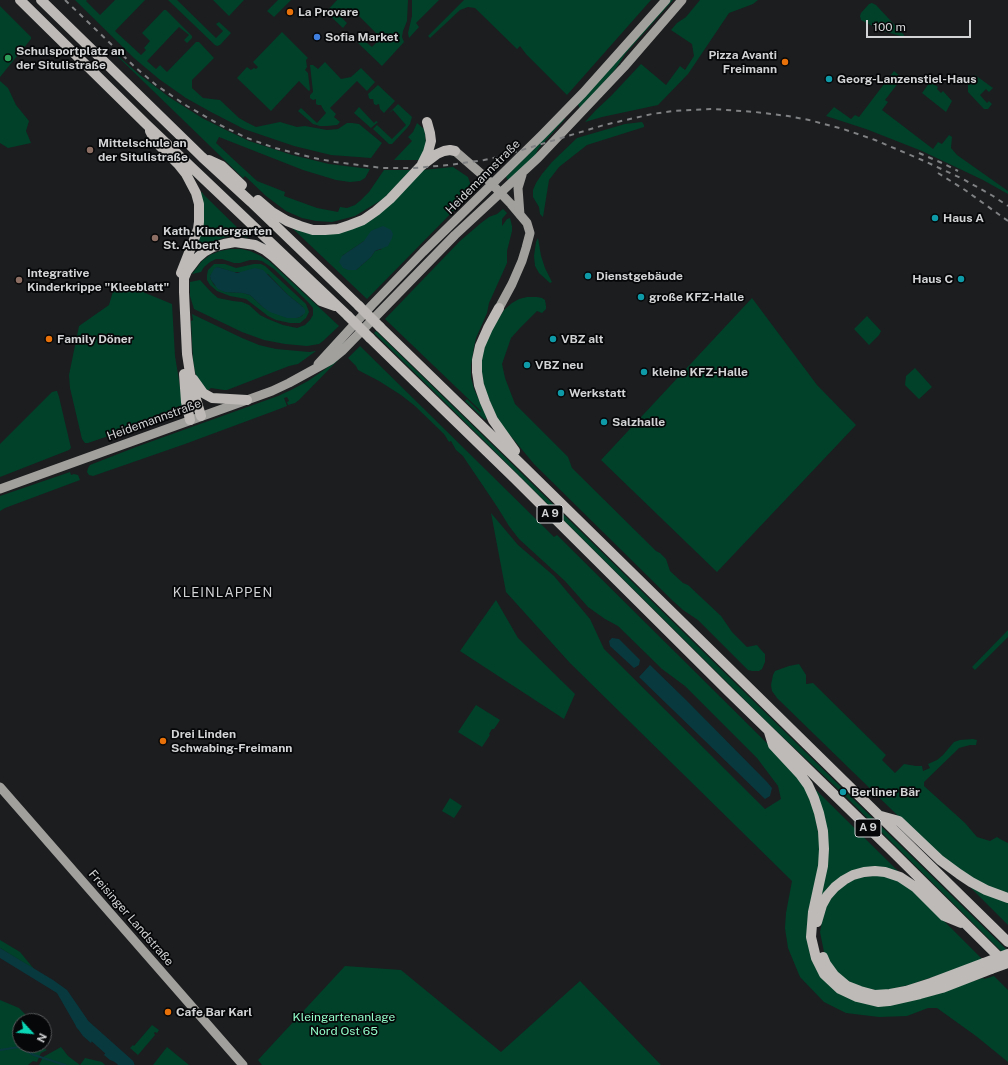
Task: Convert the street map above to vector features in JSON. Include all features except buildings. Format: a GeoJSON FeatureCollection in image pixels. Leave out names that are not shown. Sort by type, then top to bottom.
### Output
{"type":"FeatureCollection","features":[{"type":"Feature","properties":{"kind":"highway","name":"A 9"},"geometry":{"type":"LineString","coordinates":[[20,0],[146,124],[339,307],[1008,966]]}},
{"type":"Feature","properties":{"kind":"highway","name":"A 9"},"geometry":{"type":"LineString","coordinates":[[41,0],[202,157],[251,202],[522,464],[1008,942]]}},
{"type":"Feature","properties":{"kind":"highway"},"geometry":{"type":"LineString","coordinates":[[422,166],[431,142],[427,122]]}},
{"type":"Feature","properties":{"kind":"highway"},"geometry":{"type":"LineString","coordinates":[[146,124],[156,142],[186,174],[196,193],[199,204],[198,229],[179,280],[181,292],[186,402],[190,420]]}},
{"type":"Feature","properties":{"kind":"highway"},"geometry":{"type":"LineString","coordinates":[[202,157],[222,166],[266,207],[287,221],[313,230],[326,230],[338,229],[363,220],[390,199],[422,166],[437,154],[444,151],[455,151]]}},
{"type":"Feature","properties":{"kind":"highway"},"geometry":{"type":"LineString","coordinates":[[181,292],[187,271],[197,258],[213,247],[235,242],[255,246],[265,250],[321,301],[339,307]]}},
{"type":"Feature","properties":{"kind":"highway"},"geometry":{"type":"LineString","coordinates":[[499,308],[480,346],[477,360],[477,372],[479,385],[493,420],[515,451],[522,464]]}},
{"type":"Feature","properties":{"kind":"highway"},"geometry":{"type":"LineString","coordinates":[[182,320],[192,386],[201,416]]}},
{"type":"Feature","properties":{"kind":"highway"},"geometry":{"type":"LineString","coordinates":[[190,374],[197,386],[207,396],[215,399],[247,400]]}},
{"type":"Feature","properties":{"kind":"highway"},"geometry":{"type":"LineString","coordinates":[[768,730],[773,745],[800,774],[808,785],[819,813],[823,831],[823,866],[813,912],[811,937],[816,958],[824,974],[840,989],[857,997],[878,1002],[889,1001],[942,988],[988,966],[1008,954]]}},
{"type":"Feature","properties":{"kind":"highway"},"geometry":{"type":"LineString","coordinates":[[880,816],[899,821],[940,860],[965,878],[986,890],[1008,898]]}},
{"type":"Feature","properties":{"kind":"highway"},"geometry":{"type":"LineString","coordinates":[[968,926],[944,916],[915,887],[900,877],[885,872],[874,871],[853,875],[844,880],[831,891],[819,912],[816,924],[816,936],[820,951],[826,964],[834,975],[847,986],[875,995],[906,991],[988,966],[1008,962]]}},
{"type":"Feature","properties":{"kind":"main road","name":"Heidemannstraße"},"geometry":{"type":"LineString","coordinates":[[314,368],[424,252],[583,93],[666,0]]}},
{"type":"Feature","properties":{"kind":"main road","name":"Heidemannstraße"},"geometry":{"type":"LineString","coordinates":[[0,489],[272,391],[331,360],[455,235],[523,173],[624,67],[682,0]]}},
{"type":"Feature","properties":{"kind":"main road"},"geometry":{"type":"LineString","coordinates":[[568,108],[577,117]]}},
{"type":"Feature","properties":{"kind":"main road"},"geometry":{"type":"LineString","coordinates":[[455,151],[481,173],[500,193]]}},
{"type":"Feature","properties":{"kind":"main road"},"geometry":{"type":"LineString","coordinates":[[520,214],[518,188],[523,173]]}},
{"type":"Feature","properties":{"kind":"main road","name":"Heidemannstraße"},"geometry":{"type":"LineString","coordinates":[[499,308],[515,277],[529,239],[530,232],[527,223],[500,193]]}},
{"type":"Feature","properties":{"kind":"main road","name":"Freisinger Landstraße"},"geometry":{"type":"LineString","coordinates":[[0,787],[244,1065]]}},
{"type":"Feature","properties":{"kind":"green space"},"geometry":{"type":"Polygon","coordinates":[[[75,0],[87,0],[86,1],[100,15],[115,0],[145,0],[115,31],[141,55],[146,50],[144,48],[150,41],[142,33],[164,10],[166,10],[192,36],[192,38],[187,43],[184,40],[189,35],[179,27],[147,61],[156,69],[160,65],[167,72],[196,42],[199,42],[214,58],[192,80],[192,88],[203,98],[220,100],[239,118],[256,127],[280,122],[297,127],[305,126],[327,130],[338,129],[347,123],[352,123],[359,124],[382,143],[371,158],[331,155],[294,146],[244,129],[186,98],[159,79],[134,58],[75,0]]]}},
{"type":"Feature","properties":{"kind":"green space"},"geometry":{"type":"Polygon","coordinates":[[[168,0],[177,0],[216,38],[223,31],[216,24],[219,22],[231,33],[220,45],[215,45],[168,0]]]}},
{"type":"Feature","properties":{"kind":"green space"},"geometry":{"type":"Polygon","coordinates":[[[213,0],[244,0],[229,16],[213,0]]]}},
{"type":"Feature","properties":{"kind":"green space"},"geometry":{"type":"Polygon","coordinates":[[[278,0],[291,0],[274,17],[267,11],[278,0]]]}},
{"type":"Feature","properties":{"kind":"green space"},"geometry":{"type":"Polygon","coordinates":[[[337,0],[408,0],[407,21],[402,37],[404,42],[382,66],[358,43],[362,39],[372,47],[376,43],[379,36],[351,8],[340,16],[347,23],[343,28],[326,12],[337,0]]]}},
{"type":"Feature","properties":{"kind":"green space"},"geometry":{"type":"Polygon","coordinates":[[[412,0],[439,0],[416,23],[419,27],[409,38],[408,33],[412,16],[412,0]]]}},
{"type":"Feature","properties":{"kind":"green space"},"geometry":{"type":"Polygon","coordinates":[[[464,0],[651,0],[567,95],[526,54],[520,46],[517,49],[475,8],[468,7],[460,10],[430,38],[428,36],[464,0]]]}},
{"type":"Feature","properties":{"kind":"green space"},"geometry":{"type":"Polygon","coordinates":[[[671,0],[673,0],[626,53],[614,71],[580,108],[578,104],[671,0]]]}},
{"type":"Feature","properties":{"kind":"green space"},"geometry":{"type":"Polygon","coordinates":[[[700,0],[758,0],[753,4],[729,13],[688,74],[658,105],[585,122],[641,64],[666,85],[680,66],[685,70],[694,56],[692,44],[671,30],[677,23],[686,17],[700,0]]]}},
{"type":"Feature","properties":{"kind":"green space"},"geometry":{"type":"Polygon","coordinates":[[[872,3],[876,5],[904,35],[904,37],[880,30],[861,20],[861,13],[869,4],[872,3]]]}},
{"type":"Feature","properties":{"kind":"green space","name":"Schulsportplatz an der Situlistraße"},"geometry":{"type":"Polygon","coordinates":[[[0,6],[31,37],[31,39],[0,77],[0,6]]]}},
{"type":"Feature","properties":{"kind":"green space"},"geometry":{"type":"Polygon","coordinates":[[[282,32],[308,58],[306,60],[307,67],[305,70],[308,73],[310,90],[309,91],[299,81],[271,111],[237,78],[247,67],[251,70],[258,67],[253,62],[282,32]]]}},
{"type":"Feature","properties":{"kind":"green space"},"geometry":{"type":"Polygon","coordinates":[[[111,50],[169,97],[202,118],[249,141],[292,155],[329,164],[370,169],[365,178],[360,181],[350,182],[336,180],[303,170],[219,137],[216,143],[257,181],[285,192],[284,196],[317,208],[338,212],[340,207],[347,208],[355,205],[361,200],[369,192],[384,170],[411,170],[383,199],[355,216],[332,222],[302,218],[286,211],[266,196],[245,176],[243,178],[111,50]]]}},
{"type":"Feature","properties":{"kind":"green space"},"geometry":{"type":"Polygon","coordinates":[[[325,62],[341,79],[351,77],[361,68],[375,82],[367,91],[357,81],[330,108],[336,114],[334,117],[340,122],[337,125],[320,126],[313,124],[298,111],[301,108],[317,123],[326,113],[321,105],[316,104],[316,99],[313,100],[310,98],[310,95],[313,92],[310,65],[313,65],[318,69],[325,62]]]}},
{"type":"Feature","properties":{"kind":"green space"},"geometry":{"type":"Polygon","coordinates":[[[894,71],[902,78],[885,100],[888,102],[882,110],[933,149],[938,142],[942,144],[949,135],[952,137],[951,148],[957,155],[1008,191],[1008,194],[983,180],[922,151],[866,129],[826,116],[834,107],[851,119],[855,115],[859,117],[894,71]]]}},
{"type":"Feature","properties":{"kind":"green space"},"geometry":{"type":"Polygon","coordinates":[[[975,75],[993,88],[989,92],[986,89],[980,95],[987,103],[989,101],[992,104],[988,109],[984,109],[968,92],[968,84],[975,75]]]}},
{"type":"Feature","properties":{"kind":"green space"},"geometry":{"type":"Polygon","coordinates":[[[0,81],[8,88],[16,105],[29,121],[26,131],[31,143],[8,148],[0,143],[0,81]]]}},
{"type":"Feature","properties":{"kind":"green space"},"geometry":{"type":"Polygon","coordinates":[[[930,82],[938,87],[937,89],[941,93],[943,91],[952,101],[946,112],[922,93],[930,82]]]}},
{"type":"Feature","properties":{"kind":"green space"},"geometry":{"type":"Polygon","coordinates":[[[378,85],[395,101],[384,113],[380,109],[379,104],[374,104],[373,99],[369,98],[368,94],[378,85]]]}},
{"type":"Feature","properties":{"kind":"green space"},"geometry":{"type":"Polygon","coordinates":[[[398,104],[412,117],[407,128],[392,144],[389,144],[373,129],[377,125],[392,139],[406,125],[393,110],[388,114],[398,104]]]}},
{"type":"Feature","properties":{"kind":"green space"},"geometry":{"type":"Polygon","coordinates":[[[359,107],[374,123],[376,121],[378,122],[371,128],[354,113],[359,107]]]}},
{"type":"Feature","properties":{"kind":"green space"},"geometry":{"type":"Polygon","coordinates":[[[564,118],[565,119],[538,149],[535,156],[508,181],[506,177],[564,118]]]}},
{"type":"Feature","properties":{"kind":"green space"},"geometry":{"type":"Polygon","coordinates":[[[642,122],[644,127],[587,145],[559,167],[549,180],[543,217],[540,214],[539,207],[533,197],[533,190],[536,183],[552,162],[577,138],[625,124],[642,122]]]}},
{"type":"Feature","properties":{"kind":"green space"},"geometry":{"type":"Polygon","coordinates":[[[417,123],[424,129],[426,144],[420,160],[394,160],[412,141],[408,137],[413,132],[417,123]]]}},
{"type":"Feature","properties":{"kind":"green space"},"geometry":{"type":"Polygon","coordinates":[[[453,167],[468,177],[470,192],[468,196],[367,299],[291,227],[347,231],[423,170],[453,167]],[[364,241],[342,256],[348,270],[356,270],[371,257],[375,251],[382,249],[364,241]]]}},
{"type":"Feature","properties":{"kind":"green space"},"geometry":{"type":"Polygon","coordinates":[[[202,192],[248,238],[230,236],[207,243],[198,248],[197,247],[204,220],[200,193],[202,192]]]}},
{"type":"Feature","properties":{"kind":"green space"},"geometry":{"type":"Polygon","coordinates":[[[503,209],[507,213],[502,219],[502,226],[507,219],[510,218],[512,226],[507,251],[507,263],[489,303],[487,313],[476,338],[471,365],[471,377],[474,389],[487,418],[485,420],[465,401],[467,399],[480,412],[481,411],[385,319],[460,241],[489,217],[497,214],[503,209]]]}},
{"type":"Feature","properties":{"kind":"green space"},"geometry":{"type":"Polygon","coordinates":[[[538,238],[541,256],[552,282],[550,283],[539,273],[535,266],[534,256],[538,238]]]}},
{"type":"Feature","properties":{"kind":"green space"},"geometry":{"type":"Polygon","coordinates":[[[231,249],[250,251],[269,261],[339,326],[319,344],[307,346],[285,344],[264,340],[242,332],[194,309],[190,296],[190,282],[200,280],[218,298],[242,302],[249,305],[260,315],[283,325],[297,328],[305,325],[310,320],[313,315],[313,308],[274,269],[262,261],[250,260],[234,263],[222,259],[216,259],[204,267],[201,272],[192,274],[202,261],[210,255],[231,249]]]}},
{"type":"Feature","properties":{"kind":"green space"},"geometry":{"type":"Polygon","coordinates":[[[214,264],[225,264],[236,268],[261,264],[306,304],[309,312],[306,318],[300,323],[290,323],[276,320],[268,316],[246,299],[230,296],[217,291],[207,280],[208,270],[214,264]],[[217,267],[210,276],[211,280],[214,285],[225,292],[250,295],[264,308],[296,318],[303,315],[303,307],[288,295],[268,274],[233,272],[217,267]]]}},
{"type":"Feature","properties":{"kind":"green space"},"geometry":{"type":"Polygon","coordinates":[[[116,281],[172,304],[175,356],[183,405],[175,408],[167,416],[85,443],[82,439],[70,388],[69,375],[79,326],[109,305],[116,281]]]}},
{"type":"Feature","properties":{"kind":"green space"},"geometry":{"type":"Polygon","coordinates":[[[527,297],[542,298],[545,300],[546,309],[542,313],[537,311],[511,338],[502,364],[505,378],[515,404],[568,457],[572,468],[656,551],[666,559],[670,571],[683,583],[688,585],[721,616],[732,632],[747,647],[757,645],[765,654],[765,662],[762,669],[759,671],[748,670],[698,620],[673,601],[534,464],[499,422],[484,389],[481,365],[484,347],[492,329],[504,310],[519,299],[527,297]]]}},
{"type":"Feature","properties":{"kind":"green space"},"geometry":{"type":"Polygon","coordinates":[[[752,298],[817,385],[856,425],[717,572],[601,460],[752,298]]]}},
{"type":"Feature","properties":{"kind":"green space"},"geometry":{"type":"Polygon","coordinates":[[[192,314],[259,345],[276,349],[309,352],[316,351],[298,364],[289,366],[227,390],[211,388],[206,392],[199,384],[195,372],[193,360],[192,314]]]}},
{"type":"Feature","properties":{"kind":"green space"},"geometry":{"type":"Polygon","coordinates":[[[867,316],[881,331],[869,345],[854,329],[867,316]]]}},
{"type":"Feature","properties":{"kind":"green space"},"geometry":{"type":"Polygon","coordinates":[[[376,331],[1007,950],[1002,952],[839,790],[771,726],[374,333],[376,331]]]}},
{"type":"Feature","properties":{"kind":"green space"},"geometry":{"type":"Polygon","coordinates":[[[360,346],[554,537],[557,535],[794,770],[812,800],[821,848],[808,935],[844,994],[942,991],[994,976],[1008,990],[1008,1062],[976,1036],[937,1008],[928,1008],[907,1016],[879,1017],[846,1013],[824,1002],[800,977],[788,948],[785,928],[786,913],[792,881],[570,663],[506,592],[491,513],[518,545],[554,576],[590,619],[604,649],[765,809],[781,799],[778,786],[757,758],[685,686],[662,669],[618,626],[588,607],[565,581],[519,539],[463,456],[456,450],[451,441],[449,442],[444,434],[415,406],[401,395],[358,370],[348,358],[360,346]]]}},
{"type":"Feature","properties":{"kind":"green space"},"geometry":{"type":"Polygon","coordinates":[[[342,356],[295,403],[288,405],[287,402],[289,401],[287,397],[284,398],[287,406],[274,411],[93,476],[89,475],[87,472],[90,465],[278,396],[308,381],[342,356]]]}},
{"type":"Feature","properties":{"kind":"green space"},"geometry":{"type":"Polygon","coordinates":[[[915,368],[932,387],[919,399],[905,385],[906,376],[915,368]]]}},
{"type":"Feature","properties":{"kind":"green space"},"geometry":{"type":"Polygon","coordinates":[[[57,391],[71,448],[0,477],[0,444],[52,392],[57,391]]]}},
{"type":"Feature","properties":{"kind":"green space"},"geometry":{"type":"Polygon","coordinates":[[[70,472],[71,475],[78,475],[80,480],[0,511],[0,496],[70,472]]]}},
{"type":"Feature","properties":{"kind":"green space"},"geometry":{"type":"Polygon","coordinates":[[[496,600],[518,638],[575,694],[564,719],[460,651],[496,600]]]}},
{"type":"Feature","properties":{"kind":"green space"},"geometry":{"type":"Polygon","coordinates":[[[1008,630],[1008,637],[975,670],[972,667],[1008,630]]]}},
{"type":"Feature","properties":{"kind":"green space"},"geometry":{"type":"Polygon","coordinates":[[[799,664],[806,675],[806,684],[813,683],[886,755],[882,760],[895,773],[904,764],[922,766],[923,771],[930,768],[928,764],[937,760],[943,755],[954,742],[960,740],[977,740],[976,745],[959,748],[924,782],[924,786],[965,823],[977,837],[990,841],[997,837],[1008,843],[1008,895],[976,882],[928,845],[777,698],[772,691],[771,685],[775,671],[799,664]]]}},
{"type":"Feature","properties":{"kind":"green space"},"geometry":{"type":"Polygon","coordinates":[[[476,705],[500,720],[494,729],[492,729],[482,747],[458,732],[476,705]]]}},
{"type":"Feature","properties":{"kind":"green space"},"geometry":{"type":"Polygon","coordinates":[[[815,789],[901,874],[867,868],[819,903],[824,872],[815,789]]]}},
{"type":"Feature","properties":{"kind":"green space"},"geometry":{"type":"Polygon","coordinates":[[[450,798],[462,806],[454,818],[442,811],[450,798]]]}},
{"type":"Feature","properties":{"kind":"green space"},"geometry":{"type":"Polygon","coordinates":[[[882,875],[898,881],[915,892],[983,960],[909,985],[882,991],[868,989],[853,984],[843,978],[834,969],[824,952],[820,932],[824,910],[833,893],[855,878],[882,875]]]}},
{"type":"Feature","properties":{"kind":"green space"},"geometry":{"type":"Polygon","coordinates":[[[970,885],[1008,901],[1008,925],[970,887],[970,885]]]}},
{"type":"Feature","properties":{"kind":"green space"},"geometry":{"type":"Polygon","coordinates":[[[0,940],[20,952],[34,969],[0,948],[0,940]]]}},
{"type":"Feature","properties":{"kind":"green space","name":"Kleingartenanlage Nord Ost 65"},"geometry":{"type":"Polygon","coordinates":[[[345,966],[401,970],[501,1052],[580,981],[661,1065],[262,1065],[258,1060],[345,966]]]}},
{"type":"Feature","properties":{"kind":"green space"},"geometry":{"type":"Polygon","coordinates":[[[0,1000],[19,1008],[24,1013],[12,1013],[12,1053],[41,1053],[37,1062],[33,1061],[28,1065],[0,1065],[0,1000]]]}},
{"type":"Feature","properties":{"kind":"green space"},"geometry":{"type":"Polygon","coordinates":[[[152,1025],[159,1030],[157,1033],[154,1033],[155,1035],[138,1055],[130,1048],[133,1045],[134,1046],[152,1025]]]}},
{"type":"Feature","properties":{"kind":"green space"},"geometry":{"type":"Polygon","coordinates":[[[61,1047],[68,1056],[80,1065],[39,1065],[43,1057],[61,1047]]]}},
{"type":"Feature","properties":{"kind":"green space"},"geometry":{"type":"Polygon","coordinates":[[[167,1047],[189,1065],[153,1065],[167,1047]]]}},
{"type":"Feature","properties":{"kind":"green space"},"geometry":{"type":"Polygon","coordinates":[[[85,1058],[102,1062],[105,1065],[80,1065],[85,1058]]]}},
{"type":"Feature","properties":{"kind":"water"},"geometry":{"type":"Polygon","coordinates":[[[383,226],[391,230],[393,234],[388,246],[375,251],[371,257],[356,270],[348,270],[343,268],[339,262],[342,256],[364,241],[371,231],[383,226]]]}},
{"type":"Feature","properties":{"kind":"water"},"geometry":{"type":"Polygon","coordinates":[[[217,267],[237,273],[255,268],[263,270],[288,295],[303,307],[305,313],[300,317],[287,318],[270,312],[250,295],[225,292],[218,289],[211,280],[210,276],[217,267]]]}},
{"type":"Feature","properties":{"kind":"water"},"geometry":{"type":"Polygon","coordinates":[[[612,638],[619,639],[640,660],[639,665],[634,668],[610,646],[609,641],[612,638]]]}},
{"type":"Feature","properties":{"kind":"water"},"geometry":{"type":"Polygon","coordinates":[[[650,665],[767,782],[772,788],[770,796],[765,799],[639,677],[650,665]]]}},
{"type":"Feature","properties":{"kind":"water"},"geometry":{"type":"Polygon","coordinates":[[[0,948],[67,990],[87,1019],[93,1033],[95,1034],[91,1043],[83,1036],[76,1026],[57,993],[0,958],[0,948]]]}},
{"type":"Feature","properties":{"kind":"water"},"geometry":{"type":"Polygon","coordinates":[[[111,1045],[133,1065],[125,1065],[115,1062],[104,1055],[111,1045]]]}},
{"type":"Feature","properties":{"kind":"waterway"},"geometry":{"type":"LineString","coordinates":[[82,1024],[128,1065]]}},
{"type":"Feature","properties":{"kind":"waterway"},"geometry":{"type":"LineString","coordinates":[[0,1050],[19,1047],[34,1055],[65,1065]]}},
{"type":"Feature","properties":{"kind":"railway"},"geometry":{"type":"LineString","coordinates":[[65,0],[136,68],[156,85],[187,106],[220,125],[247,138],[275,148],[314,158],[383,168],[414,168],[449,165],[502,156],[604,125],[652,114],[673,111],[713,109],[788,116],[843,129],[875,140],[963,179],[1008,206]]}},
{"type":"Feature","properties":{"kind":"railway"},"geometry":{"type":"LineString","coordinates":[[919,153],[958,171]]}},
{"type":"Feature","properties":{"kind":"railway"},"geometry":{"type":"LineString","coordinates":[[938,173],[965,190],[1008,221]]}},
{"type":"Feature","properties":{"kind":"place","name":"La Provare"},"geometry":{"type":"Point","coordinates":[290,12]}},
{"type":"Feature","properties":{"kind":"place","name":"Sofia Market"},"geometry":{"type":"Point","coordinates":[317,37]}},
{"type":"Feature","properties":{"kind":"place","name":"Schulsportplatz an der Situlistraße"},"geometry":{"type":"Point","coordinates":[8,58]}},
{"type":"Feature","properties":{"kind":"place","name":"Pizza Avanti Freimann"},"geometry":{"type":"Point","coordinates":[785,62]}},
{"type":"Feature","properties":{"kind":"place","name":"Georg-Lanzenstiel-Haus"},"geometry":{"type":"Point","coordinates":[829,79]}},
{"type":"Feature","properties":{"kind":"place","name":"Mittelschule an der Situlistraße"},"geometry":{"type":"Point","coordinates":[90,150]}},
{"type":"Feature","properties":{"kind":"place","name":"Haus A"},"geometry":{"type":"Point","coordinates":[935,218]}},
{"type":"Feature","properties":{"kind":"place","name":"Kath. Kindergarten St. Albert"},"geometry":{"type":"Point","coordinates":[155,238]}},
{"type":"Feature","properties":{"kind":"place","name":"Dienstgebäude"},"geometry":{"type":"Point","coordinates":[588,276]}},
{"type":"Feature","properties":{"kind":"place","name":"Haus C"},"geometry":{"type":"Point","coordinates":[961,279]}},
{"type":"Feature","properties":{"kind":"place","name":"Integrative Kinderkrippe \"Kleeblatt\""},"geometry":{"type":"Point","coordinates":[19,280]}},
{"type":"Feature","properties":{"kind":"place","name":"große KFZ-Halle"},"geometry":{"type":"Point","coordinates":[641,297]}},
{"type":"Feature","properties":{"kind":"place","name":"Family Döner"},"geometry":{"type":"Point","coordinates":[49,339]}},
{"type":"Feature","properties":{"kind":"place","name":"VBZ alt"},"geometry":{"type":"Point","coordinates":[553,339]}},
{"type":"Feature","properties":{"kind":"place","name":"VBZ neu"},"geometry":{"type":"Point","coordinates":[527,365]}},
{"type":"Feature","properties":{"kind":"place","name":"kleine KFZ-Halle"},"geometry":{"type":"Point","coordinates":[644,372]}},
{"type":"Feature","properties":{"kind":"place","name":"Werkstatt"},"geometry":{"type":"Point","coordinates":[561,393]}},
{"type":"Feature","properties":{"kind":"place","name":"Salzhalle"},"geometry":{"type":"Point","coordinates":[604,422]}},
{"type":"Feature","properties":{"kind":"place","name":"Drei Linden Schwabing-Freimann"},"geometry":{"type":"Point","coordinates":[163,741]}},
{"type":"Feature","properties":{"kind":"place","name":"Berliner Bär"},"geometry":{"type":"Point","coordinates":[843,792]}},
{"type":"Feature","properties":{"kind":"place","name":"Cafe Bar Karl"},"geometry":{"type":"Point","coordinates":[168,1012]}},
{"type":"Feature","properties":{"kind":"district","name":"KLEINLAPPEN"},"geometry":{"type":"Point","coordinates":[223,593]}}]}
